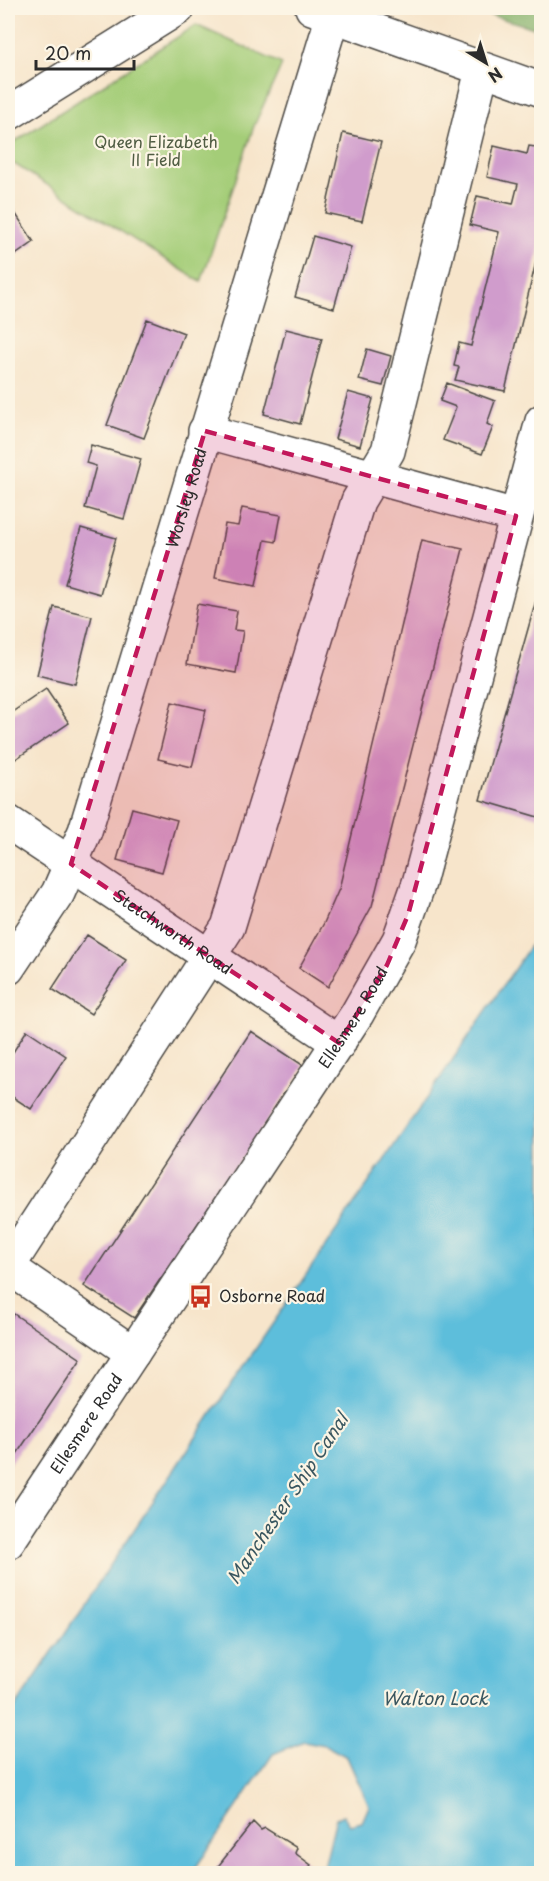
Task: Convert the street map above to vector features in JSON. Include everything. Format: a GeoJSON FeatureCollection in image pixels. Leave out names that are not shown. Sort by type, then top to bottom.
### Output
{"type":"FeatureCollection","features":[{"type":"Feature","properties":{"kind":"street"},"geometry":{"type":"LineString","coordinates":[[8,114],[178,8]]}},
{"type":"Feature","properties":{"kind":"street"},"geometry":{"type":"LineString","coordinates":[[322,11],[542,90]]}},
{"type":"Feature","properties":{"kind":"street","name":"Worsley Road"},"geometry":{"type":"LineString","coordinates":[[8,968],[57,893],[85,831],[206,431],[322,11]]}},
{"type":"Feature","properties":{"kind":"street"},"geometry":{"type":"LineString","coordinates":[[133,1353],[8,1267],[228,927],[358,501],[388,451],[482,70]]}},
{"type":"Feature","properties":{"kind":"street","name":"Ellesmere Road"},"geometry":{"type":"LineString","coordinates":[[8,1542],[339,1043],[387,965],[408,915],[542,421]]}},
{"type":"Feature","properties":{"kind":"street"},"geometry":{"type":"LineString","coordinates":[[206,431],[516,516]]}},
{"type":"Feature","properties":{"kind":"street","name":"Stetchworth Road"},"geometry":{"type":"LineString","coordinates":[[8,822],[339,1043]]}},
{"type":"Feature","properties":{"kind":"highlighted area"},"geometry":{"type":"Polygon","coordinates":[[[205,431],[516,516],[408,915],[387,965],[339,1043],[71,864],[205,431]]]}},
{"type":"Feature","properties":{"kind":"green space"},"geometry":{"type":"Polygon","coordinates":[[[465,8],[541,8],[541,30],[465,8]]]}},
{"type":"Feature","properties":{"kind":"green space","name":"Queen Elizabeth II Field"},"geometry":{"type":"Polygon","coordinates":[[[196,25],[282,64],[254,126],[201,282],[8,160],[8,146],[196,25]]]}},
{"type":"Feature","properties":{"kind":"water"},"geometry":{"type":"Polygon","coordinates":[[[541,930],[541,1873],[305,1873],[311,1865],[324,1867],[336,1818],[343,1815],[350,1825],[362,1822],[369,1806],[347,1757],[325,1745],[304,1741],[273,1754],[192,1873],[8,1874],[8,1718],[233,1382],[541,930]]]}},
{"type":"Feature","properties":{"kind":"building"},"geometry":{"type":"Polygon","coordinates":[[[343,133],[381,142],[362,221],[325,213],[343,133]]]}},
{"type":"Feature","properties":{"kind":"building"},"geometry":{"type":"Polygon","coordinates":[[[494,146],[527,154],[529,146],[542,148],[542,237],[505,391],[455,380],[459,367],[454,366],[459,343],[471,346],[499,232],[470,225],[477,196],[513,204],[518,184],[487,177],[494,146]]]}},
{"type":"Feature","properties":{"kind":"building"},"geometry":{"type":"Polygon","coordinates":[[[8,202],[34,242],[8,260],[8,202]]]}},
{"type":"Feature","properties":{"kind":"building"},"geometry":{"type":"Polygon","coordinates":[[[313,236],[351,247],[334,308],[295,297],[313,236]]]}},
{"type":"Feature","properties":{"kind":"building"},"geometry":{"type":"Polygon","coordinates":[[[147,319],[184,333],[144,438],[107,425],[147,319]]]}},
{"type":"Feature","properties":{"kind":"building"},"geometry":{"type":"Polygon","coordinates":[[[286,329],[322,338],[300,424],[264,414],[286,329]]]}},
{"type":"Feature","properties":{"kind":"building"},"geometry":{"type":"Polygon","coordinates":[[[367,349],[391,356],[383,386],[359,380],[367,349]]]}},
{"type":"Feature","properties":{"kind":"building"},"geometry":{"type":"Polygon","coordinates":[[[447,383],[495,401],[487,424],[493,427],[482,454],[443,440],[456,407],[440,401],[447,383]]]}},
{"type":"Feature","properties":{"kind":"building"},"geometry":{"type":"Polygon","coordinates":[[[348,392],[373,399],[360,446],[335,439],[348,392]]]}},
{"type":"Feature","properties":{"kind":"building"},"geometry":{"type":"Polygon","coordinates":[[[91,445],[141,459],[124,519],[85,508],[96,466],[86,463],[91,445]]]}},
{"type":"Feature","properties":{"kind":"building"},"geometry":{"type":"Polygon","coordinates":[[[242,508],[281,515],[276,542],[265,540],[256,586],[215,578],[225,524],[238,526],[242,508]]]}},
{"type":"Feature","properties":{"kind":"building"},"geometry":{"type":"Polygon","coordinates":[[[81,528],[116,538],[100,594],[65,584],[81,528]]]}},
{"type":"Feature","properties":{"kind":"building"},"geometry":{"type":"Polygon","coordinates":[[[422,540],[463,549],[372,906],[328,987],[299,968],[324,923],[339,889],[422,540]]]}},
{"type":"Feature","properties":{"kind":"building"},"geometry":{"type":"Polygon","coordinates":[[[542,579],[542,805],[538,817],[480,800],[542,579]]]}},
{"type":"Feature","properties":{"kind":"building"},"geometry":{"type":"Polygon","coordinates":[[[197,604],[237,611],[234,630],[243,631],[236,673],[187,664],[197,604]]]}},
{"type":"Feature","properties":{"kind":"building"},"geometry":{"type":"Polygon","coordinates":[[[54,607],[92,616],[75,684],[37,675],[54,607]]]}},
{"type":"Feature","properties":{"kind":"building"},"geometry":{"type":"Polygon","coordinates":[[[46,689],[69,723],[8,764],[8,715],[46,689]]]}},
{"type":"Feature","properties":{"kind":"building"},"geometry":{"type":"Polygon","coordinates":[[[172,702],[206,710],[192,767],[158,759],[172,702]]]}},
{"type":"Feature","properties":{"kind":"building"},"geometry":{"type":"Polygon","coordinates":[[[132,808],[177,820],[162,872],[117,860],[132,808]]]}},
{"type":"Feature","properties":{"kind":"building"},"geometry":{"type":"Polygon","coordinates":[[[87,935],[126,960],[91,1014],[52,989],[87,935]]]}},
{"type":"Feature","properties":{"kind":"building"},"geometry":{"type":"Polygon","coordinates":[[[27,1030],[66,1056],[31,1109],[8,1094],[8,1060],[27,1030]]]}},
{"type":"Feature","properties":{"kind":"building"},"geometry":{"type":"Polygon","coordinates":[[[251,1031],[304,1066],[134,1318],[84,1286],[251,1031]]]}},
{"type":"Feature","properties":{"kind":"building"},"geometry":{"type":"Polygon","coordinates":[[[14,1314],[81,1359],[8,1467],[8,1323],[14,1314]]]}},
{"type":"Feature","properties":{"kind":"building"},"geometry":{"type":"Polygon","coordinates":[[[253,1822],[261,1830],[265,1828],[297,1848],[295,1853],[311,1865],[305,1874],[212,1874],[253,1822]]]}},
{"type":"Feature","properties":{"kind":"place","name":"Osborne Road"},"geometry":{"type":"Point","coordinates":[201,1296]}},
{"type":"Feature","properties":{"kind":"water label","name":"Manchester Ship Canal"},"geometry":{"type":"Point","coordinates":[288,1499]}},
{"type":"Feature","properties":{"kind":"water label","name":"Walton Lock"},"geometry":{"type":"Point","coordinates":[435,1699]}}]}
